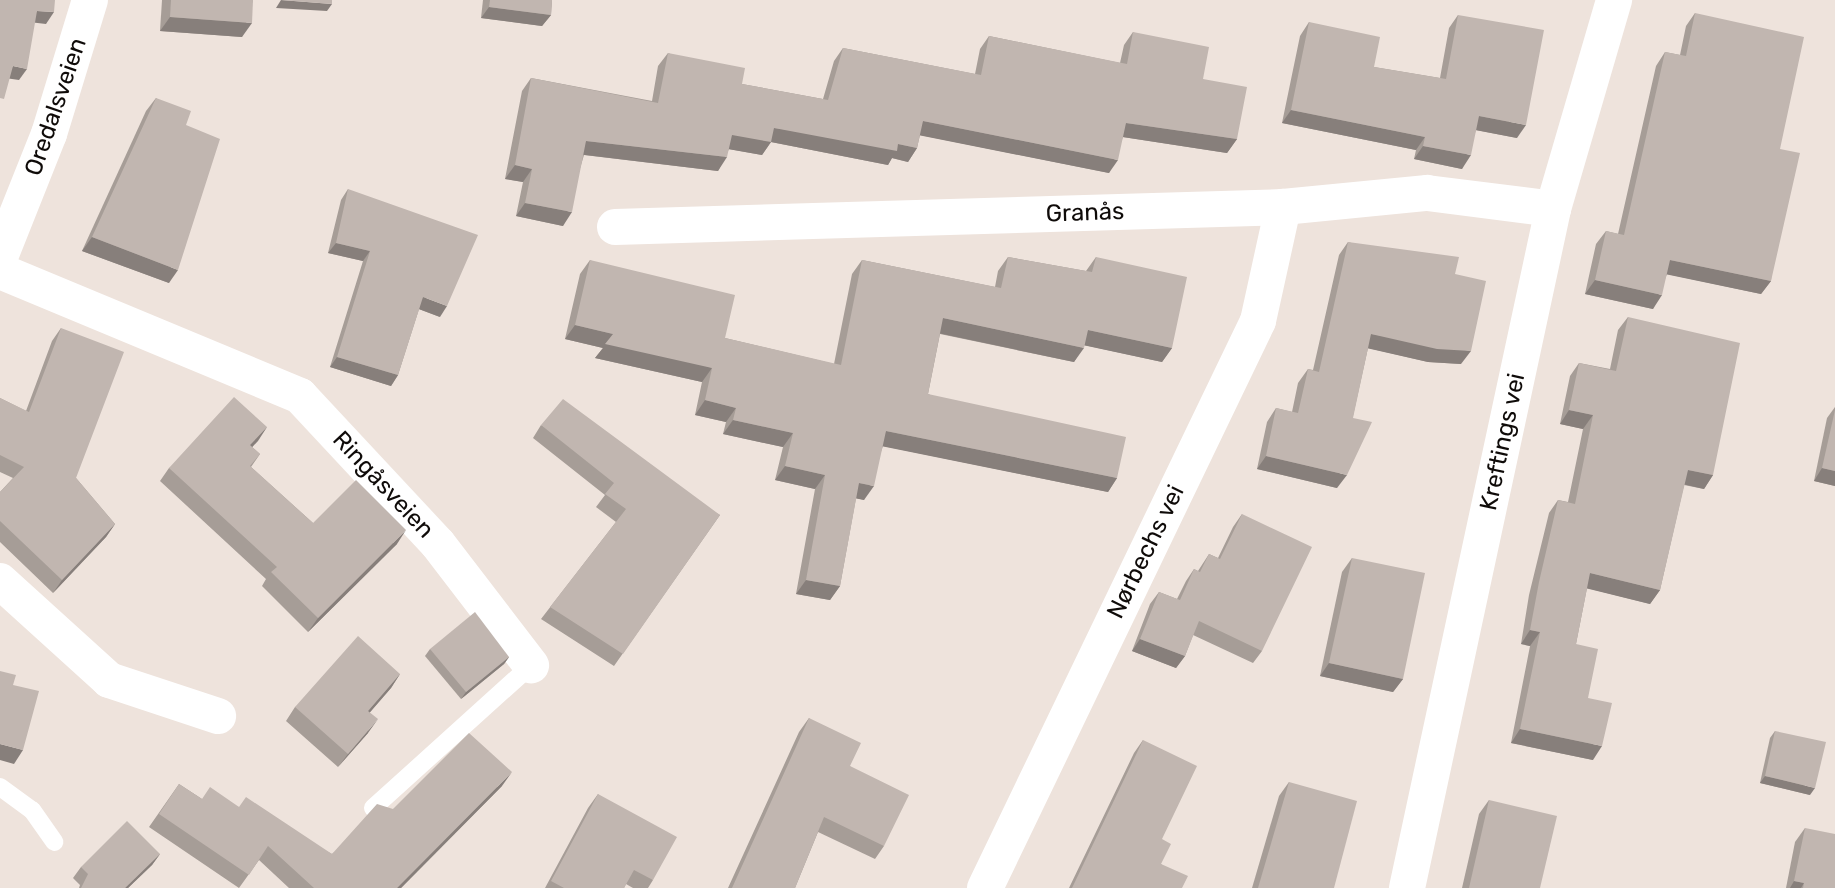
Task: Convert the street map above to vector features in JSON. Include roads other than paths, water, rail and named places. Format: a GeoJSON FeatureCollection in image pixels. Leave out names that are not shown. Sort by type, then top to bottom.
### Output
{"type":"FeatureCollection","features":[{"type":"Feature","properties":{"kind":"street","name":"Oredalsveien"},"geometry":{"type":"LineString","coordinates":[[0,257],[54,120],[90,0]]}},
{"type":"Feature","properties":{"kind":"street","name":"Kreftings vei"},"geometry":{"type":"LineString","coordinates":[[1407,888],[1553,209],[1614,0]]}},
{"type":"Feature","properties":{"kind":"street","name":"Granås"},"geometry":{"type":"LineString","coordinates":[[615,227],[1283,207],[1427,193],[1553,209]]}},
{"type":"Feature","properties":{"kind":"street","name":"Nørbechs vei"},"geometry":{"type":"LineString","coordinates":[[985,888],[1258,321],[1283,207]]}},
{"type":"Feature","properties":{"kind":"street","name":"Ringåsveien"},"geometry":{"type":"LineString","coordinates":[[0,271],[300,396],[438,544],[531,665]]}},
{"type":"Feature","properties":{"kind":"street"},"geometry":{"type":"LineString","coordinates":[[0,581],[109,680],[218,716]]}},
{"type":"Feature","properties":{"kind":"lane","name":"Ringåsveien"},"geometry":{"type":"LineString","coordinates":[[373,808],[531,665]]}},
{"type":"Feature","properties":{"kind":"lane"},"geometry":{"type":"LineString","coordinates":[[0,787],[32,810],[54,842]]}}]}
